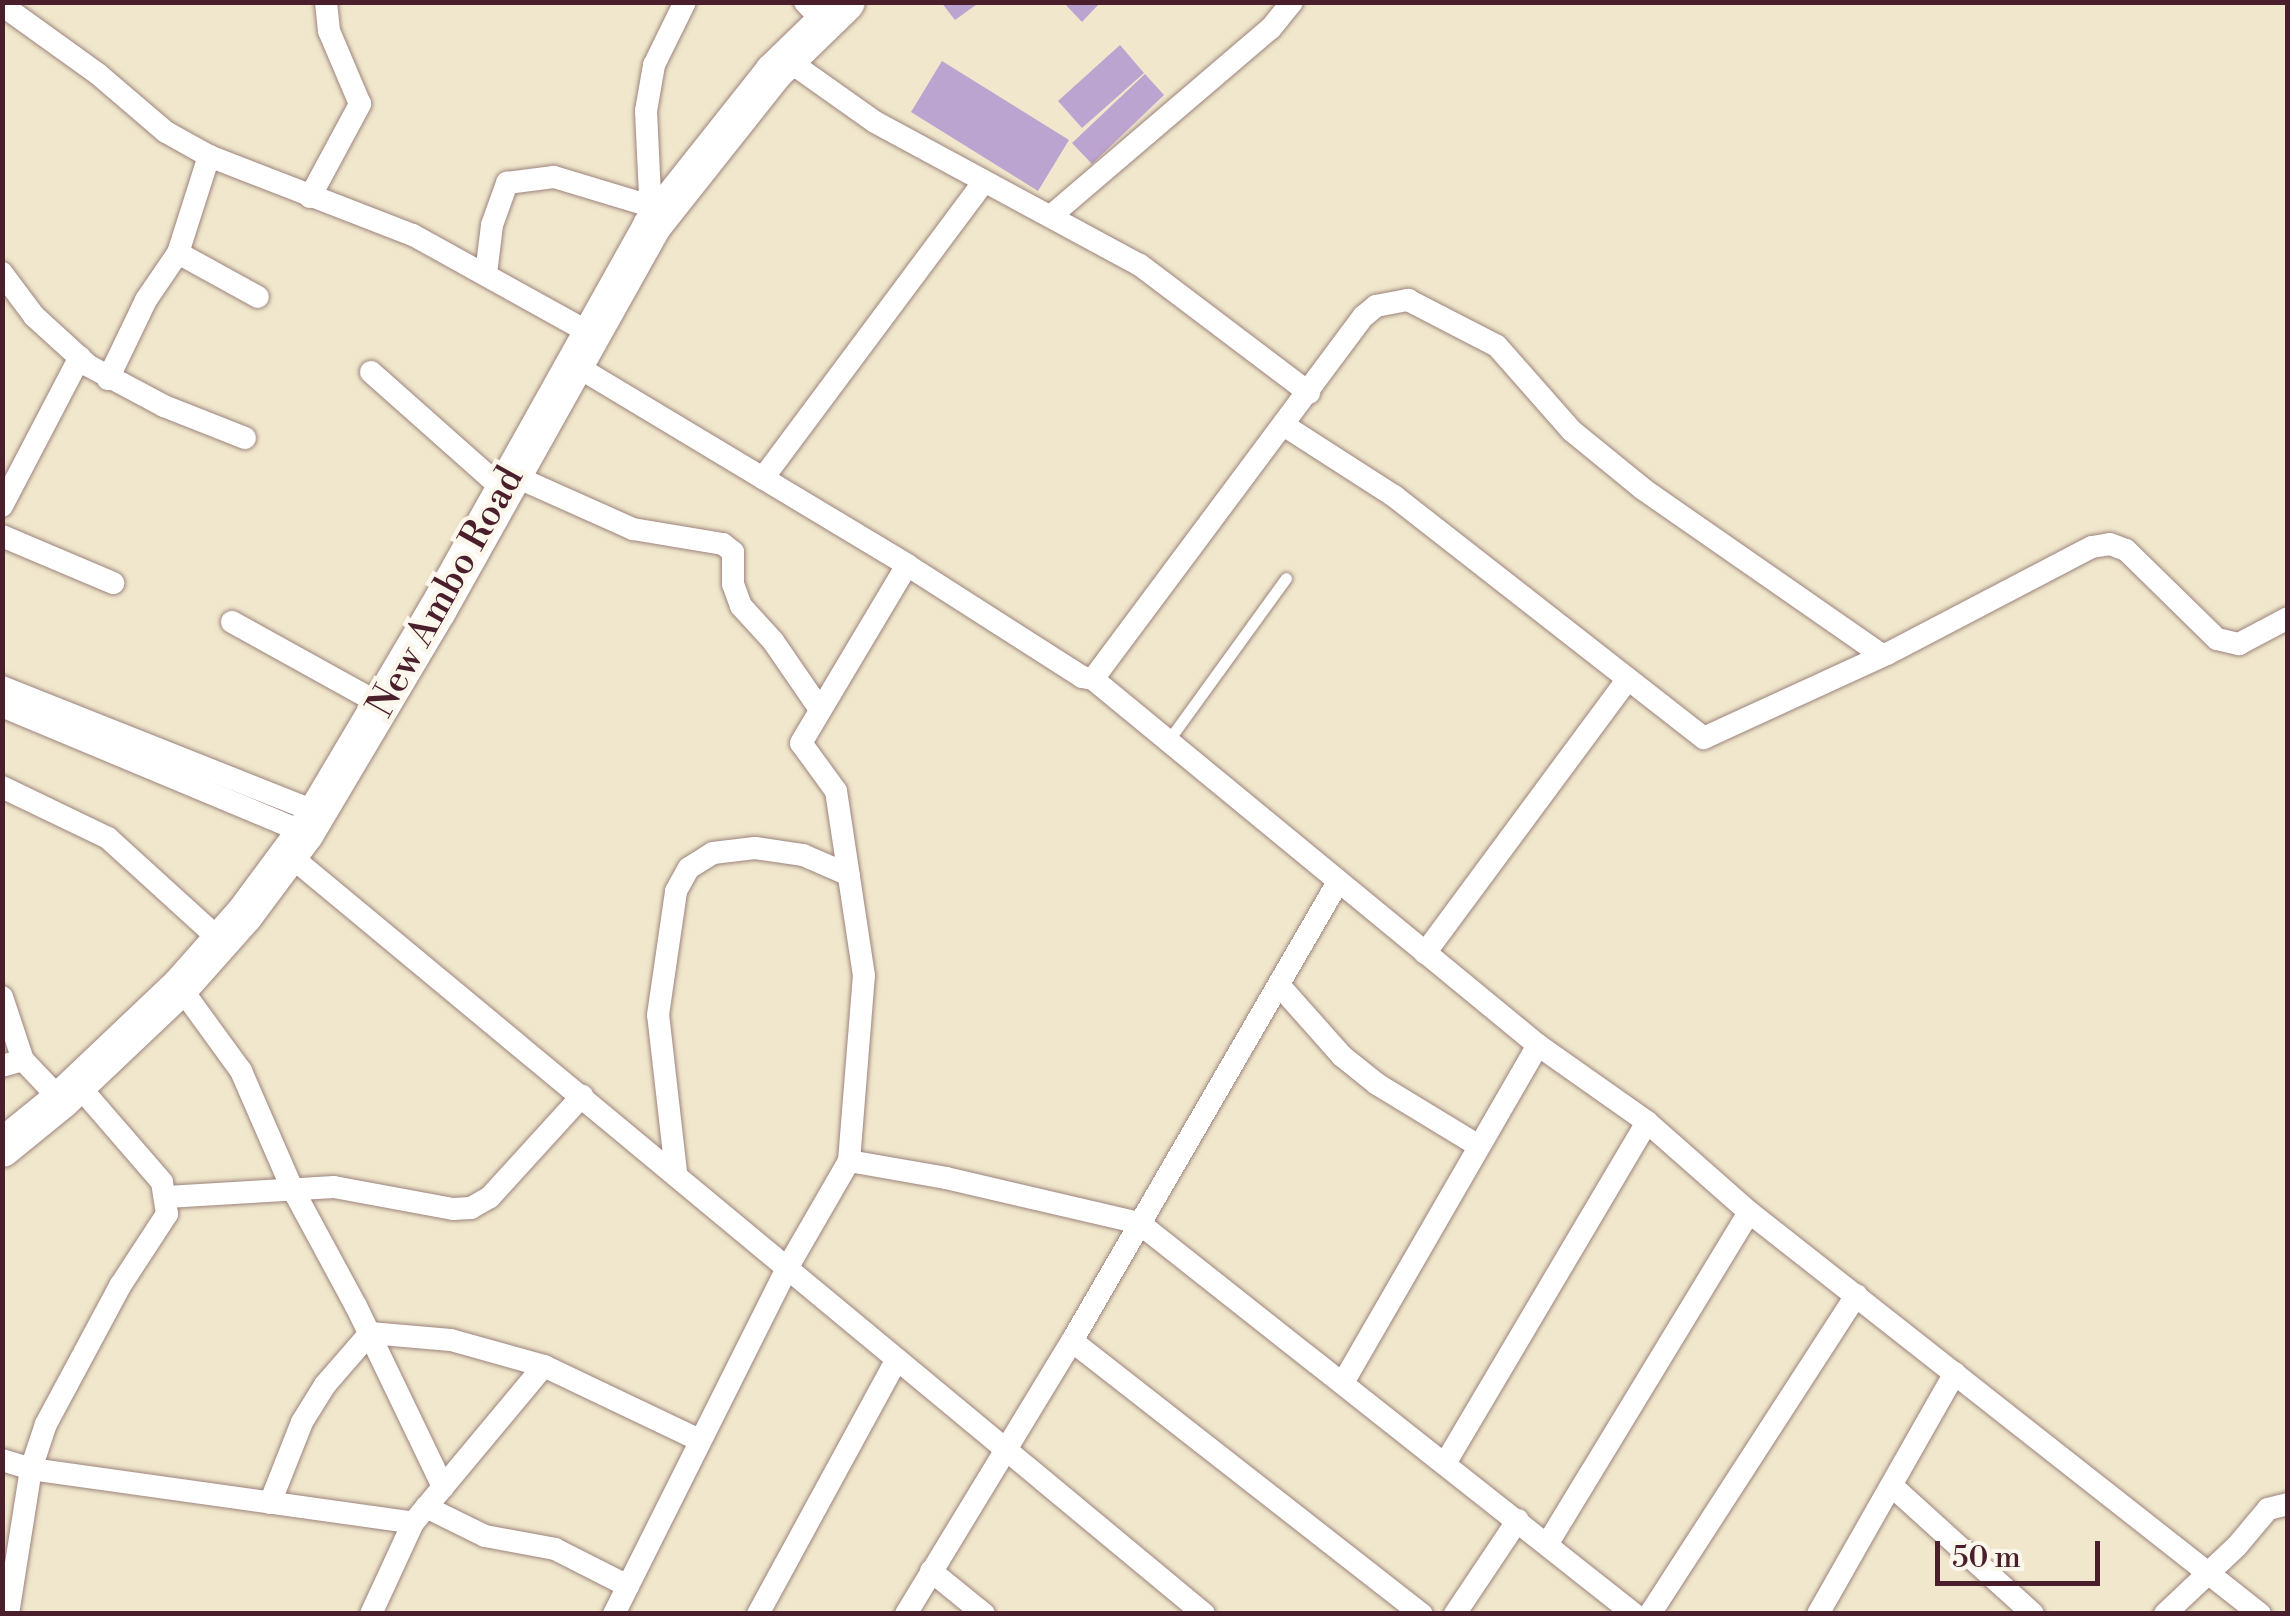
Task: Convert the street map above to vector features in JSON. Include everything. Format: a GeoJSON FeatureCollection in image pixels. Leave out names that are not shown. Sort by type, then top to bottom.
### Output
{"type":"FeatureCollection","features":[{"type":"Feature","properties":{"kind":"main road","name":"New Ambo Road"},"geometry":{"type":"LineString","coordinates":[[2,1148],[69,1092],[180,987],[304,833],[382,705],[508,482],[651,216],[825,9]]}},
{"type":"Feature","properties":{"kind":"street"},"geometry":{"type":"LineString","coordinates":[[310,197],[360,104],[330,31],[326,2]]}},
{"type":"Feature","properties":{"kind":"street"},"geometry":{"type":"LineString","coordinates":[[486,274],[492,224],[507,183],[530,177],[554,177],[651,216],[646,111],[654,65],[685,2]]}},
{"type":"Feature","properties":{"kind":"street"},"geometry":{"type":"LineString","coordinates":[[1052,215],[1270,28],[1292,2]]}},
{"type":"Feature","properties":{"kind":"street"},"geometry":{"type":"LineString","coordinates":[[2,5],[98,74],[166,132],[209,156],[412,236],[486,274],[763,478],[908,565],[1082,678],[1093,678],[1538,1045],[1647,1122],[1750,1212],[2260,1614]]}},
{"type":"Feature","properties":{"kind":"street"},"geometry":{"type":"LineString","coordinates":[[786,59],[874,122],[1140,265],[1309,393]]}},
{"type":"Feature","properties":{"kind":"street"},"geometry":{"type":"LineString","coordinates":[[108,379],[146,300],[178,253],[209,156]]}},
{"type":"Feature","properties":{"kind":"street"},"geometry":{"type":"LineString","coordinates":[[763,478],[983,183]]}},
{"type":"Feature","properties":{"kind":"street"},"geometry":{"type":"LineString","coordinates":[[178,253],[258,297]]}},
{"type":"Feature","properties":{"kind":"street"},"geometry":{"type":"LineString","coordinates":[[2,274],[34,316],[108,379],[245,438]]}},
{"type":"Feature","properties":{"kind":"street"},"geometry":{"type":"LineString","coordinates":[[1093,678],[1376,306],[1408,300],[1497,346],[1572,431],[1643,489],[1880,654]]}},
{"type":"Feature","properties":{"kind":"street"},"geometry":{"type":"LineString","coordinates":[[2,506],[80,357]]}},
{"type":"Feature","properties":{"kind":"street"},"geometry":{"type":"LineString","coordinates":[[371,372],[508,482],[633,529],[723,544],[733,552],[734,584],[742,606],[773,641],[819,708]]}},
{"type":"Feature","properties":{"kind":"street"},"geometry":{"type":"LineString","coordinates":[[1285,426],[1394,496],[1704,738],[2072,556],[2110,544],[2126,550],[2217,639],[2239,644],[2288,618]]}},
{"type":"Feature","properties":{"kind":"street"},"geometry":{"type":"LineString","coordinates":[[2,536],[114,583]]}},
{"type":"Feature","properties":{"kind":"street"},"geometry":{"type":"LineString","coordinates":[[614,1614],[699,1440],[848,1161],[864,976],[836,791],[802,749],[803,735],[908,565]]}},
{"type":"Feature","properties":{"kind":"street"},"geometry":{"type":"LineString","coordinates":[[232,622],[382,705]]}},
{"type":"Feature","properties":{"kind":"street"},"geometry":{"type":"LineString","coordinates":[[1425,953],[1627,680]]}},
{"type":"Feature","properties":{"kind":"street"},"geometry":{"type":"LineString","coordinates":[[2,686],[304,833],[582,1096],[1204,1614]]}},
{"type":"Feature","properties":{"kind":"street"},"geometry":{"type":"LineString","coordinates":[[2,706],[304,833]]}},
{"type":"Feature","properties":{"kind":"street"},"geometry":{"type":"LineString","coordinates":[[2,787],[52,807],[108,838],[221,940]]}},
{"type":"Feature","properties":{"kind":"street"},"geometry":{"type":"LineString","coordinates":[[676,1172],[658,1015],[676,891],[688,868],[713,854],[755,848],[803,855],[848,876]]}},
{"type":"Feature","properties":{"kind":"street"},"geometry":{"type":"LineString","coordinates":[[906,1614],[1072,1340],[1338,882]]}},
{"type":"Feature","properties":{"kind":"street"},"geometry":{"type":"LineString","coordinates":[[1279,985],[1342,1056],[1377,1084],[1478,1146]]}},
{"type":"Feature","properties":{"kind":"street"},"geometry":{"type":"LineString","coordinates":[[180,987],[241,1071],[291,1186],[370,1333],[443,1487]]}},
{"type":"Feature","properties":{"kind":"street"},"geometry":{"type":"LineString","coordinates":[[2,998],[13,1063],[69,1092],[162,1182],[167,1197],[167,1214],[88,1343],[46,1424],[32,1470],[8,1614]]}},
{"type":"Feature","properties":{"kind":"street"},"geometry":{"type":"LineString","coordinates":[[1344,1381],[1538,1045]]}},
{"type":"Feature","properties":{"kind":"street"},"geometry":{"type":"LineString","coordinates":[[167,1197],[291,1186],[334,1187],[454,1209],[471,1208],[490,1197],[582,1096]]}},
{"type":"Feature","properties":{"kind":"street"},"geometry":{"type":"LineString","coordinates":[[1446,1462],[1647,1122]]}},
{"type":"Feature","properties":{"kind":"street"},"geometry":{"type":"LineString","coordinates":[[848,1161],[946,1178],[1139,1223],[1344,1381],[1634,1614]]}},
{"type":"Feature","properties":{"kind":"street"},"geometry":{"type":"LineString","coordinates":[[1548,1543],[1750,1212]]}},
{"type":"Feature","properties":{"kind":"street"},"geometry":{"type":"LineString","coordinates":[[1650,1614],[1856,1295]]}},
{"type":"Feature","properties":{"kind":"street"},"geometry":{"type":"LineString","coordinates":[[370,1333],[450,1340],[544,1366],[699,1440]]}},
{"type":"Feature","properties":{"kind":"street"},"geometry":{"type":"LineString","coordinates":[[270,1503],[302,1422],[325,1385],[370,1333]]}},
{"type":"Feature","properties":{"kind":"street"},"geometry":{"type":"LineString","coordinates":[[1072,1340],[1422,1614]]}},
{"type":"Feature","properties":{"kind":"street"},"geometry":{"type":"LineString","coordinates":[[758,1614],[897,1359]]}},
{"type":"Feature","properties":{"kind":"street"},"geometry":{"type":"LineString","coordinates":[[371,1614],[420,1515],[544,1366]]}},
{"type":"Feature","properties":{"kind":"street"},"geometry":{"type":"LineString","coordinates":[[1829,1609],[1955,1373]]}},
{"type":"Feature","properties":{"kind":"street"},"geometry":{"type":"LineString","coordinates":[[2,1460],[32,1470],[270,1503],[420,1515],[486,1536],[555,1549],[628,1586]]}},
{"type":"Feature","properties":{"kind":"street"},"geometry":{"type":"LineString","coordinates":[[1892,1486],[2033,1614]]}},
{"type":"Feature","properties":{"kind":"street"},"geometry":{"type":"LineString","coordinates":[[2165,1614],[2281,1508]]}},
{"type":"Feature","properties":{"kind":"street"},"geometry":{"type":"LineString","coordinates":[[1456,1614],[1518,1520]]}},
{"type":"Feature","properties":{"kind":"street"},"geometry":{"type":"LineString","coordinates":[[931,1571],[984,1614]]}},
{"type":"Feature","properties":{"kind":"lane"},"geometry":{"type":"LineString","coordinates":[[1168,740],[1286,578]]}},
{"type":"Feature","properties":{"kind":"building"},"geometry":{"type":"Polygon","coordinates":[[[941,2],[980,2],[955,20],[941,2]]]}},
{"type":"Feature","properties":{"kind":"building"},"geometry":{"type":"Polygon","coordinates":[[[1063,2],[1096,2],[1098,5],[1082,22],[1063,2]]]}},
{"type":"Feature","properties":{"kind":"building"},"geometry":{"type":"Polygon","coordinates":[[[1120,45],[1144,73],[1082,128],[1058,101],[1120,45]]]}},
{"type":"Feature","properties":{"kind":"building"},"geometry":{"type":"Polygon","coordinates":[[[942,61],[1069,140],[1038,191],[911,112],[942,61]]]}},
{"type":"Feature","properties":{"kind":"building"},"geometry":{"type":"Polygon","coordinates":[[[1145,74],[1164,95],[1092,164],[1072,143],[1145,74]]]}}]}
